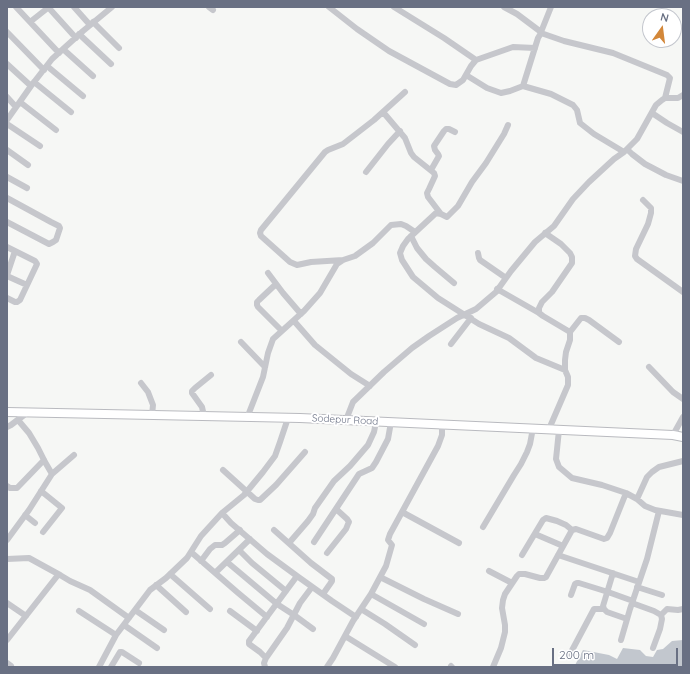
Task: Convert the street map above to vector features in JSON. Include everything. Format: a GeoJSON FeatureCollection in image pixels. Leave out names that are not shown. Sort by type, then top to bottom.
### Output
{"type":"FeatureCollection","features":[{"type":"Feature","properties":{"kind":"main road","name":"Sodepur Road"},"geometry":{"type":"LineString","coordinates":[[7,412],[346,420],[673,435],[683,437]]}},
{"type":"Feature","properties":{"kind":"street"},"geometry":{"type":"LineString","coordinates":[[16,7],[61,51],[93,76]]}},
{"type":"Feature","properties":{"kind":"street"},"geometry":{"type":"LineString","coordinates":[[30,22],[48,7],[78,36],[111,64]]}},
{"type":"Feature","properties":{"kind":"street"},"geometry":{"type":"LineString","coordinates":[[74,7],[119,48]]}},
{"type":"Feature","properties":{"kind":"street"},"geometry":{"type":"LineString","coordinates":[[329,7],[389,51],[450,84],[456,85],[463,80],[476,60],[513,47],[535,48]]}},
{"type":"Feature","properties":{"kind":"street"},"geometry":{"type":"LineString","coordinates":[[394,7],[476,60]]}},
{"type":"Feature","properties":{"kind":"street"},"geometry":{"type":"LineString","coordinates":[[504,7],[517,14],[541,32],[564,41],[613,53],[667,75],[670,78],[665,98]]}},
{"type":"Feature","properties":{"kind":"street"},"geometry":{"type":"LineString","coordinates":[[523,86],[538,38],[551,7]]}},
{"type":"Feature","properties":{"kind":"street"},"geometry":{"type":"LineString","coordinates":[[7,120],[32,84],[61,51],[108,8]]}},
{"type":"Feature","properties":{"kind":"street"},"geometry":{"type":"LineString","coordinates":[[7,32],[46,68],[83,96]]}},
{"type":"Feature","properties":{"kind":"street"},"geometry":{"type":"LineString","coordinates":[[7,64],[71,112]]}},
{"type":"Feature","properties":{"kind":"street"},"geometry":{"type":"LineString","coordinates":[[466,75],[487,88],[501,93],[523,86],[550,94],[573,105],[577,110],[580,123],[594,134],[632,154],[645,164],[666,175],[683,181]]}},
{"type":"Feature","properties":{"kind":"street"},"geometry":{"type":"LineString","coordinates":[[405,92],[343,144],[325,152],[262,227],[260,234],[290,262],[297,265],[311,262],[343,260],[355,256],[373,243],[391,225],[401,224],[406,226],[413,234],[417,248],[426,259],[454,283]]}},
{"type":"Feature","properties":{"kind":"street"},"geometry":{"type":"LineString","coordinates":[[451,344],[468,317],[498,289],[535,242],[554,226],[573,200],[589,182],[637,139],[656,105],[665,98],[678,98],[683,95]]}},
{"type":"Feature","properties":{"kind":"street"},"geometry":{"type":"LineString","coordinates":[[7,97],[56,130]]}},
{"type":"Feature","properties":{"kind":"street"},"geometry":{"type":"LineString","coordinates":[[383,112],[405,138],[414,157],[431,170],[435,176],[427,193],[428,197],[442,214]]}},
{"type":"Feature","properties":{"kind":"street"},"geometry":{"type":"LineString","coordinates":[[652,113],[683,132]]}},
{"type":"Feature","properties":{"kind":"street"},"geometry":{"type":"LineString","coordinates":[[7,124],[40,146]]}},
{"type":"Feature","properties":{"kind":"street"},"geometry":{"type":"LineString","coordinates":[[508,126],[458,206],[447,217],[436,213],[413,234],[403,246],[400,253],[402,260],[413,277],[438,298],[489,330],[509,338],[536,358],[565,370]]}},
{"type":"Feature","properties":{"kind":"street"},"geometry":{"type":"LineString","coordinates":[[431,170],[439,156],[434,150],[434,146],[446,129],[454,132]]}},
{"type":"Feature","properties":{"kind":"street"},"geometry":{"type":"LineString","coordinates":[[366,172],[400,131]]}},
{"type":"Feature","properties":{"kind":"street"},"geometry":{"type":"LineString","coordinates":[[7,150],[28,165]]}},
{"type":"Feature","properties":{"kind":"street"},"geometry":{"type":"LineString","coordinates":[[7,177],[27,188]]}},
{"type":"Feature","properties":{"kind":"street"},"geometry":{"type":"LineString","coordinates":[[7,198],[59,226],[60,228],[56,240],[50,244],[7,222]]}},
{"type":"Feature","properties":{"kind":"street"},"geometry":{"type":"LineString","coordinates":[[643,200],[651,208],[651,213],[648,224],[636,249],[635,256],[683,292]]}},
{"type":"Feature","properties":{"kind":"street"},"geometry":{"type":"LineString","coordinates":[[539,313],[539,308],[542,302],[552,292],[572,263],[570,253],[561,244],[545,233]]}},
{"type":"Feature","properties":{"kind":"street"},"geometry":{"type":"LineString","coordinates":[[7,247],[36,262],[36,266],[18,301],[15,302],[7,298]]}},
{"type":"Feature","properties":{"kind":"street"},"geometry":{"type":"LineString","coordinates":[[15,251],[7,275],[26,285]]}},
{"type":"Feature","properties":{"kind":"street"},"geometry":{"type":"LineString","coordinates":[[478,253],[480,260],[506,278]]}},
{"type":"Feature","properties":{"kind":"street"},"geometry":{"type":"LineString","coordinates":[[247,418],[263,377],[268,353],[273,339],[294,321],[320,293],[337,264],[343,260]]}},
{"type":"Feature","properties":{"kind":"street"},"geometry":{"type":"LineString","coordinates":[[268,273],[301,314]]}},
{"type":"Feature","properties":{"kind":"street"},"geometry":{"type":"LineString","coordinates":[[276,284],[257,302],[257,305],[282,331]]}},
{"type":"Feature","properties":{"kind":"street"},"geometry":{"type":"LineString","coordinates":[[498,289],[570,332]]}},
{"type":"Feature","properties":{"kind":"street"},"geometry":{"type":"LineString","coordinates":[[346,420],[353,402],[384,372],[412,348],[457,318],[468,317]]}},
{"type":"Feature","properties":{"kind":"street"},"geometry":{"type":"LineString","coordinates":[[549,429],[568,385],[565,360],[570,340],[570,332],[581,318],[590,320],[618,342]]}},
{"type":"Feature","properties":{"kind":"street"},"geometry":{"type":"LineString","coordinates":[[294,321],[316,345],[351,374],[370,386]]}},
{"type":"Feature","properties":{"kind":"street"},"geometry":{"type":"LineString","coordinates":[[241,342],[265,367]]}},
{"type":"Feature","properties":{"kind":"street"},"geometry":{"type":"LineString","coordinates":[[648,367],[673,392],[683,399]]}},
{"type":"Feature","properties":{"kind":"street"},"geometry":{"type":"LineString","coordinates":[[204,416],[202,407],[192,391],[211,375]]}},
{"type":"Feature","properties":{"kind":"street"},"geometry":{"type":"LineString","coordinates":[[141,383],[148,392],[153,405],[152,415]]}},
{"type":"Feature","properties":{"kind":"street"},"geometry":{"type":"LineString","coordinates":[[7,427],[28,412]]}},
{"type":"Feature","properties":{"kind":"street"},"geometry":{"type":"LineString","coordinates":[[673,435],[683,417]]}},
{"type":"Feature","properties":{"kind":"street"},"geometry":{"type":"LineString","coordinates":[[99,667],[116,635],[150,590],[187,558],[201,536],[222,513],[247,491],[263,472],[275,456],[288,418]]}},
{"type":"Feature","properties":{"kind":"street"},"geometry":{"type":"LineString","coordinates":[[18,420],[29,433],[52,474]]}},
{"type":"Feature","properties":{"kind":"street"},"geometry":{"type":"LineString","coordinates":[[289,543],[308,521],[334,480],[350,466],[368,445],[374,432],[376,422]]}},
{"type":"Feature","properties":{"kind":"street"},"geometry":{"type":"LineString","coordinates":[[314,542],[359,474],[372,468],[376,462],[388,439],[391,422]]}},
{"type":"Feature","properties":{"kind":"street"},"geometry":{"type":"LineString","coordinates":[[327,667],[386,566],[392,545],[388,540],[390,534],[438,446],[442,436],[442,424]]}},
{"type":"Feature","properties":{"kind":"street"},"geometry":{"type":"LineString","coordinates":[[483,527],[524,458],[530,444],[533,428]]}},
{"type":"Feature","properties":{"kind":"street"},"geometry":{"type":"LineString","coordinates":[[559,430],[556,459],[559,467],[572,478],[602,485],[626,494],[637,499],[645,506],[655,510],[683,515]]}},
{"type":"Feature","properties":{"kind":"street"},"geometry":{"type":"LineString","coordinates":[[223,470],[255,499],[260,500],[276,485],[305,452]]}},
{"type":"Feature","properties":{"kind":"street"},"geometry":{"type":"LineString","coordinates":[[7,540],[52,474],[74,455]]}},
{"type":"Feature","properties":{"kind":"street"},"geometry":{"type":"LineString","coordinates":[[7,486],[10,488],[17,488],[44,460]]}},
{"type":"Feature","properties":{"kind":"street"},"geometry":{"type":"LineString","coordinates":[[637,499],[647,477],[652,472],[659,467],[683,461]]}},
{"type":"Feature","properties":{"kind":"street"},"geometry":{"type":"LineString","coordinates":[[41,491],[62,508],[43,532]]}},
{"type":"Feature","properties":{"kind":"street"},"geometry":{"type":"LineString","coordinates":[[522,555],[543,520],[546,518],[566,525],[572,530],[576,529],[604,539],[607,538],[626,494]]}},
{"type":"Feature","properties":{"kind":"street"},"geometry":{"type":"LineString","coordinates":[[327,553],[346,529],[349,522],[336,509]]}},
{"type":"Feature","properties":{"kind":"street"},"geometry":{"type":"LineString","coordinates":[[621,640],[647,559],[659,511]]}},
{"type":"Feature","properties":{"kind":"street"},"geometry":{"type":"LineString","coordinates":[[402,512],[459,543]]}},
{"type":"Feature","properties":{"kind":"street"},"geometry":{"type":"LineString","coordinates":[[222,513],[268,554],[297,576],[356,616]]}},
{"type":"Feature","properties":{"kind":"street"},"geometry":{"type":"LineString","coordinates":[[25,515],[35,523]]}},
{"type":"Feature","properties":{"kind":"street"},"geometry":{"type":"LineString","coordinates":[[201,561],[215,545],[225,544],[240,530]]}},
{"type":"Feature","properties":{"kind":"street"},"geometry":{"type":"LineString","coordinates":[[274,530],[311,563],[332,579],[323,594]]}},
{"type":"Feature","properties":{"kind":"street"},"geometry":{"type":"LineString","coordinates":[[493,667],[501,648],[505,632],[502,608],[505,594],[519,574],[544,578],[572,530]]}},
{"type":"Feature","properties":{"kind":"street"},"geometry":{"type":"LineString","coordinates":[[534,534],[563,546]]}},
{"type":"Feature","properties":{"kind":"street"},"geometry":{"type":"LineString","coordinates":[[215,573],[250,539]]}},
{"type":"Feature","properties":{"kind":"street"},"geometry":{"type":"LineString","coordinates":[[239,550],[252,563],[286,591]]}},
{"type":"Feature","properties":{"kind":"street"},"geometry":{"type":"LineString","coordinates":[[191,552],[267,617]]}},
{"type":"Feature","properties":{"kind":"street"},"geometry":{"type":"LineString","coordinates":[[558,555],[613,573],[662,595]]}},
{"type":"Feature","properties":{"kind":"street"},"geometry":{"type":"LineString","coordinates":[[7,559],[29,558],[70,581],[90,590],[129,618]]}},
{"type":"Feature","properties":{"kind":"street"},"geometry":{"type":"LineString","coordinates":[[227,562],[277,604],[313,629]]}},
{"type":"Feature","properties":{"kind":"street"},"geometry":{"type":"LineString","coordinates":[[489,571],[512,583]]}},
{"type":"Feature","properties":{"kind":"street"},"geometry":{"type":"LineString","coordinates":[[604,609],[603,606],[613,573]]}},
{"type":"Feature","properties":{"kind":"street"},"geometry":{"type":"LineString","coordinates":[[170,574],[210,608]]}},
{"type":"Feature","properties":{"kind":"street"},"geometry":{"type":"LineString","coordinates":[[7,640],[55,578],[60,575]]}},
{"type":"Feature","properties":{"kind":"street"},"geometry":{"type":"LineString","coordinates":[[266,658],[249,643],[249,640],[297,576]]}},
{"type":"Feature","properties":{"kind":"street"},"geometry":{"type":"LineString","coordinates":[[380,577],[458,614]]}},
{"type":"Feature","properties":{"kind":"street"},"geometry":{"type":"LineString","coordinates":[[571,595],[575,584],[579,582],[608,592],[662,615]]}},
{"type":"Feature","properties":{"kind":"street"},"geometry":{"type":"LineString","coordinates":[[156,585],[186,612]]}},
{"type":"Feature","properties":{"kind":"street"},"geometry":{"type":"LineString","coordinates":[[265,667],[264,665],[266,658],[287,628],[300,603],[312,586]]}},
{"type":"Feature","properties":{"kind":"street"},"geometry":{"type":"LineString","coordinates":[[371,594],[424,624]]}},
{"type":"Feature","properties":{"kind":"street"},"geometry":{"type":"LineString","coordinates":[[7,603],[26,616]]}},
{"type":"Feature","properties":{"kind":"street"},"geometry":{"type":"LineString","coordinates":[[361,609],[414,645]]}},
{"type":"Feature","properties":{"kind":"street"},"geometry":{"type":"LineString","coordinates":[[569,656],[594,609],[604,609],[607,612],[627,619]]}},
{"type":"Feature","properties":{"kind":"street"},"geometry":{"type":"LineString","coordinates":[[653,648],[660,629],[662,615],[667,609],[683,609]]}},
{"type":"Feature","properties":{"kind":"street"},"geometry":{"type":"LineString","coordinates":[[135,610],[164,630]]}},
{"type":"Feature","properties":{"kind":"street"},"geometry":{"type":"LineString","coordinates":[[230,610],[257,631]]}},
{"type":"Feature","properties":{"kind":"street"},"geometry":{"type":"LineString","coordinates":[[79,611],[116,635]]}},
{"type":"Feature","properties":{"kind":"street"},"geometry":{"type":"LineString","coordinates":[[124,625],[157,648]]}},
{"type":"Feature","properties":{"kind":"street"},"geometry":{"type":"LineString","coordinates":[[345,636],[395,667]]}},
{"type":"Feature","properties":{"kind":"street"},"geometry":{"type":"LineString","coordinates":[[111,667],[120,652],[139,663]]}},
{"type":"Feature","properties":{"kind":"shaded area"},"geometry":{"type":"Polygon","coordinates":[[[683,640],[683,667],[574,667],[583,650],[609,655],[617,659],[623,648],[640,650],[646,656],[653,657],[657,650],[663,649],[672,641],[683,640]]]}}]}
